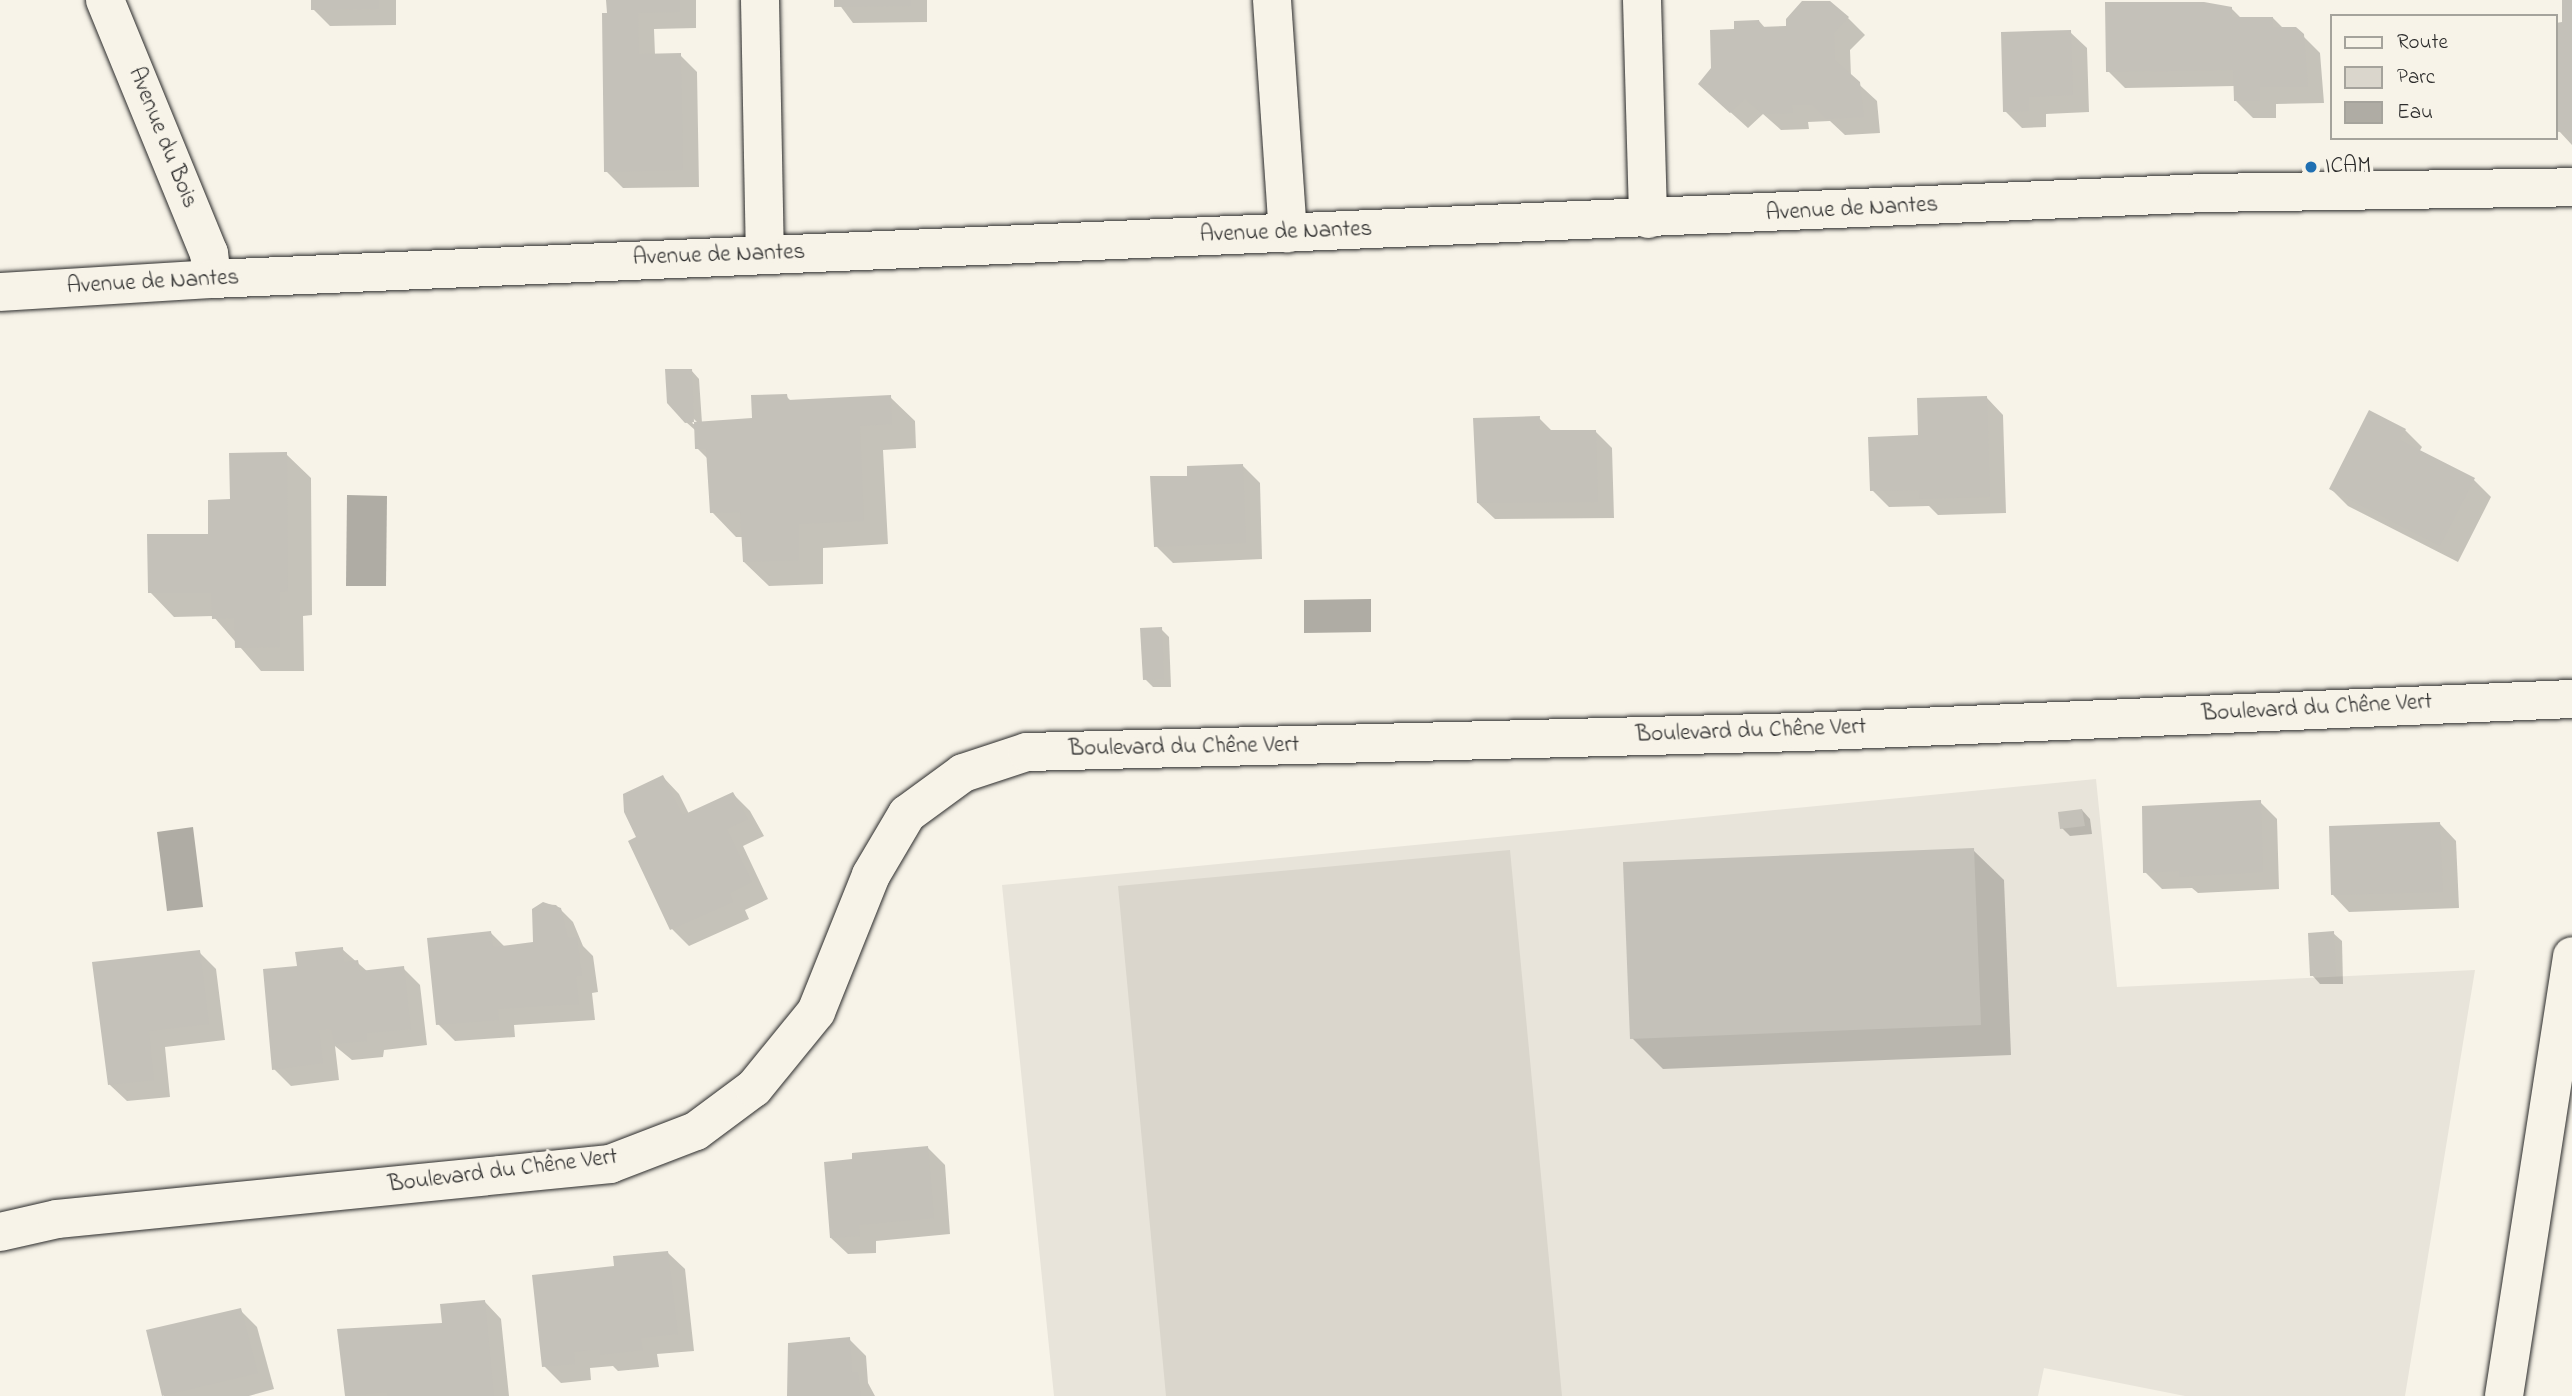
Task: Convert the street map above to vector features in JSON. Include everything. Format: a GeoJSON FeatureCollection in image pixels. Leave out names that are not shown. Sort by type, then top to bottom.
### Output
{"type":"FeatureCollection","features":[{"type":"Feature","properties":{"kind":"street","name":"Avenue du Bois"},"geometry":{"type":"LineString","coordinates":[[105,0],[209,253],[212,279]]}},
{"type":"Feature","properties":{"kind":"street"},"geometry":{"type":"LineString","coordinates":[[760,0],[765,254]]}},
{"type":"Feature","properties":{"kind":"street"},"geometry":{"type":"LineString","coordinates":[[1272,0],[1288,233]]}},
{"type":"Feature","properties":{"kind":"street"},"geometry":{"type":"LineString","coordinates":[[1643,0],[1648,219]]}},
{"type":"Feature","properties":{"kind":"street","name":"Avenue de Nantes"},"geometry":{"type":"LineString","coordinates":[[0,292],[212,279],[765,254],[1648,219],[2207,193],[2572,187]]}},
{"type":"Feature","properties":{"kind":"street","name":"Boulevard du Chêne Vert"},"geometry":{"type":"LineString","coordinates":[[0,1232],[57,1219],[610,1164],[696,1131],[754,1088],[817,1012],[871,875],[907,814],[963,773],[1027,752],[1803,732],[2572,699]]}},
{"type":"Feature","properties":{"kind":"street"},"geometry":{"type":"LineString","coordinates":[[2504,1396],[2572,956]]}},
{"type":"Feature","properties":{"kind":"shaded area"},"geometry":{"type":"Polygon","coordinates":[[[2096,779],[2117,987],[2475,970],[2405,1396],[2185,1396],[2044,1368],[2038,1396],[1054,1396],[1002,885],[2096,779]]]}},
{"type":"Feature","properties":{"kind":"green space"},"geometry":{"type":"Polygon","coordinates":[[[1510,850],[1562,1396],[1166,1396],[1118,886],[1510,850]]]}},
{"type":"Feature","properties":{"kind":"water"},"geometry":{"type":"Polygon","coordinates":[[[347,495],[387,496],[386,586],[346,586],[347,495]]]}},
{"type":"Feature","properties":{"kind":"water"},"geometry":{"type":"Polygon","coordinates":[[[1371,599],[1371,632],[1304,633],[1304,600],[1371,599]]]}},
{"type":"Feature","properties":{"kind":"water"},"geometry":{"type":"Polygon","coordinates":[[[193,827],[203,907],[167,911],[157,832],[193,827]]]}},
{"type":"Feature","properties":{"kind":"building"},"geometry":{"type":"Polygon","coordinates":[[[311,0],[379,0],[379,9],[311,10],[311,0]]]}},
{"type":"Feature","properties":{"kind":"building"},"geometry":{"type":"Polygon","coordinates":[[[606,0],[680,0],[680,12],[638,13],[639,54],[681,53],[683,170],[604,172],[602,13],[607,13],[606,0]]]}},
{"type":"Feature","properties":{"kind":"building"},"geometry":{"type":"Polygon","coordinates":[[[834,0],[911,0],[911,6],[834,7],[834,0]]]}},
{"type":"Feature","properties":{"kind":"building"},"geometry":{"type":"Polygon","coordinates":[[[2562,0],[2572,0],[2572,131],[2558,132],[2558,23],[2562,22],[2562,0]]]}},
{"type":"Feature","properties":{"kind":"building"},"geometry":{"type":"Polygon","coordinates":[[[1802,1],[1830,1],[1849,17],[1834,33],[1835,60],[1860,82],[1864,117],[1826,119],[1812,105],[1792,105],[1793,113],[1762,114],[1745,99],[1730,113],[1698,84],[1711,68],[1710,30],[1734,29],[1734,21],[1759,20],[1760,27],[1786,26],[1786,19],[1802,1]]]}},
{"type":"Feature","properties":{"kind":"building"},"geometry":{"type":"Polygon","coordinates":[[[2105,2],[2204,2],[2232,7],[2232,17],[2273,17],[2273,27],[2296,27],[2304,34],[2308,87],[2260,87],[2260,101],[2234,101],[2233,70],[2106,72],[2105,2]]]}},
{"type":"Feature","properties":{"kind":"building"},"geometry":{"type":"Polygon","coordinates":[[[2071,30],[2073,95],[2029,97],[2029,111],[2003,112],[2001,32],[2071,30]]]}},
{"type":"Feature","properties":{"kind":"building"},"geometry":{"type":"Polygon","coordinates":[[[665,369],[692,369],[694,422],[685,423],[667,403],[665,369]]]}},
{"type":"Feature","properties":{"kind":"building"},"geometry":{"type":"Polygon","coordinates":[[[787,394],[788,400],[891,395],[892,424],[860,426],[864,521],[799,524],[799,560],[743,562],[740,512],[710,513],[706,449],[695,449],[694,422],[752,418],[751,395],[787,394]]]}},
{"type":"Feature","properties":{"kind":"building"},"geometry":{"type":"Polygon","coordinates":[[[1987,396],[1990,497],[1919,499],[1920,490],[1870,491],[1868,437],[1918,435],[1917,398],[1987,396]]]}},
{"type":"Feature","properties":{"kind":"building"},"geometry":{"type":"Polygon","coordinates":[[[2369,410],[2406,429],[2400,440],[2475,478],[2440,546],[2329,489],[2369,410]]]}},
{"type":"Feature","properties":{"kind":"building"},"geometry":{"type":"Polygon","coordinates":[[[1540,416],[1539,430],[1596,430],[1598,502],[1477,503],[1473,418],[1540,416]]]}},
{"type":"Feature","properties":{"kind":"building"},"geometry":{"type":"Polygon","coordinates":[[[287,452],[288,591],[280,592],[280,647],[235,648],[234,618],[212,619],[211,593],[148,593],[147,534],[208,534],[208,500],[230,499],[229,453],[287,452]]]}},
{"type":"Feature","properties":{"kind":"building"},"geometry":{"type":"Polygon","coordinates":[[[1243,464],[1246,543],[1154,547],[1150,476],[1187,476],[1187,466],[1243,464]]]}},
{"type":"Feature","properties":{"kind":"building"},"geometry":{"type":"Polygon","coordinates":[[[1162,627],[1164,679],[1143,680],[1140,628],[1162,627]]]}},
{"type":"Feature","properties":{"kind":"building"},"geometry":{"type":"Polygon","coordinates":[[[663,775],[683,815],[733,792],[748,819],[727,829],[752,882],[730,893],[733,902],[670,930],[628,841],[636,837],[624,812],[623,794],[663,775]]]}},
{"type":"Feature","properties":{"kind":"building"},"geometry":{"type":"Polygon","coordinates":[[[2261,800],[2263,872],[2179,877],[2179,871],[2143,873],[2142,806],[2261,800]]]}},
{"type":"Feature","properties":{"kind":"building"},"geometry":{"type":"Polygon","coordinates":[[[2082,809],[2085,826],[2060,829],[2058,812],[2082,809]]]}},
{"type":"Feature","properties":{"kind":"building"},"geometry":{"type":"Polygon","coordinates":[[[2440,822],[2443,892],[2331,895],[2329,826],[2440,822]]]}},
{"type":"Feature","properties":{"kind":"building"},"geometry":{"type":"Polygon","coordinates":[[[1974,848],[1981,1025],[1630,1039],[1623,862],[1974,848]]]}},
{"type":"Feature","properties":{"kind":"building"},"geometry":{"type":"Polygon","coordinates":[[[543,902],[561,908],[568,938],[577,937],[582,976],[576,976],[579,1004],[498,1009],[499,1020],[436,1025],[427,938],[491,931],[493,947],[533,942],[532,909],[543,902]]]}},
{"type":"Feature","properties":{"kind":"building"},"geometry":{"type":"Polygon","coordinates":[[[2334,931],[2336,976],[2310,976],[2308,933],[2334,931]]]}},
{"type":"Feature","properties":{"kind":"building"},"geometry":{"type":"Polygon","coordinates":[[[343,947],[344,962],[358,960],[360,971],[404,966],[411,1029],[367,1033],[367,1041],[334,1044],[331,1029],[319,1030],[323,1063],[272,1070],[263,969],[297,966],[295,952],[343,947]]]}},
{"type":"Feature","properties":{"kind":"building"},"geometry":{"type":"Polygon","coordinates":[[[200,950],[209,1024],[149,1031],[154,1080],[108,1085],[92,962],[200,950]]]}},
{"type":"Feature","properties":{"kind":"building"},"geometry":{"type":"Polygon","coordinates":[[[928,1146],[934,1218],[859,1225],[860,1236],[830,1238],[824,1162],[852,1159],[852,1153],[928,1146]]]}},
{"type":"Feature","properties":{"kind":"building"},"geometry":{"type":"Polygon","coordinates":[[[668,1251],[678,1334],[641,1338],[643,1350],[600,1355],[600,1349],[574,1352],[575,1364],[542,1367],[532,1275],[614,1266],[613,1256],[668,1251]]]}},
{"type":"Feature","properties":{"kind":"building"},"geometry":{"type":"Polygon","coordinates":[[[485,1300],[494,1396],[387,1396],[387,1392],[345,1396],[337,1329],[442,1323],[440,1304],[485,1300]]]}},
{"type":"Feature","properties":{"kind":"building"},"geometry":{"type":"Polygon","coordinates":[[[241,1308],[258,1373],[162,1396],[146,1330],[241,1308]]]}},
{"type":"Feature","properties":{"kind":"building"},"geometry":{"type":"Polygon","coordinates":[[[850,1337],[852,1372],[858,1372],[861,1396],[787,1396],[788,1343],[850,1337]]]}},
{"type":"Feature","properties":{"kind":"place","name":"ICAM"},"geometry":{"type":"Point","coordinates":[2311,167]}}]}
